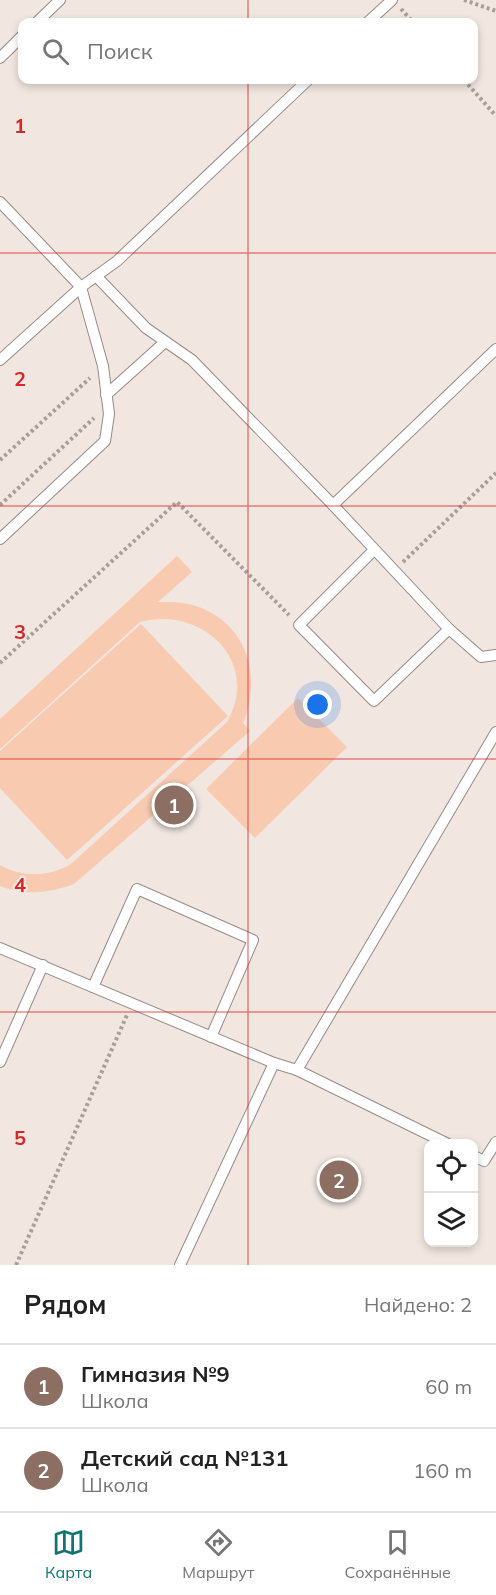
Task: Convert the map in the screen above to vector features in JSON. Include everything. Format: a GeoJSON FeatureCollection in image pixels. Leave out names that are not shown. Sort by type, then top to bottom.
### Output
{"type":"FeatureCollection","features":[{"type":"Feature","properties":{"kind":"lane"},"geometry":{"type":"LineString","coordinates":[[41,18],[60,0]]}},
{"type":"Feature","properties":{"kind":"lane"},"geometry":{"type":"LineString","coordinates":[[372,18],[392,0]]}},
{"type":"Feature","properties":{"kind":"lane"},"geometry":{"type":"LineString","coordinates":[[0,58],[18,40]]}},
{"type":"Feature","properties":{"kind":"lane"},"geometry":{"type":"LineString","coordinates":[[0,360],[81,287],[117,261],[304,84]]}},
{"type":"Feature","properties":{"kind":"lane"},"geometry":{"type":"LineString","coordinates":[[0,202],[81,287],[103,366],[109,414],[105,441],[0,538]]}},
{"type":"Feature","properties":{"kind":"lane"},"geometry":{"type":"LineString","coordinates":[[96,276],[146,328],[192,360],[449,629],[481,657],[496,655]]}},
{"type":"Feature","properties":{"kind":"lane"},"geometry":{"type":"LineString","coordinates":[[107,400],[165,342]]}},
{"type":"Feature","properties":{"kind":"lane"},"geometry":{"type":"LineString","coordinates":[[333,505],[496,349]]}},
{"type":"Feature","properties":{"kind":"lane"},"geometry":{"type":"LineString","coordinates":[[374,550],[299,625],[374,701],[449,629]]}},
{"type":"Feature","properties":{"kind":"lane"},"geometry":{"type":"LineString","coordinates":[[297,1070],[496,732]]}},
{"type":"Feature","properties":{"kind":"lane"},"geometry":{"type":"LineString","coordinates":[[93,987],[137,889],[253,940],[211,1037]]}},
{"type":"Feature","properties":{"kind":"lane"},"geometry":{"type":"LineString","coordinates":[[0,948],[274,1063],[297,1070],[440,1139]]}},
{"type":"Feature","properties":{"kind":"lane"},"geometry":{"type":"LineString","coordinates":[[0,1062],[43,965]]}},
{"type":"Feature","properties":{"kind":"lane"},"geometry":{"type":"LineString","coordinates":[[180,1265],[274,1063]]}},
{"type":"Feature","properties":{"kind":"lane"},"geometry":{"type":"LineString","coordinates":[[478,1158],[484,1161],[496,1142]]}},
{"type":"Feature","properties":{"kind":"path"},"geometry":{"type":"LineString","coordinates":[[464,0],[496,11]]}},
{"type":"Feature","properties":{"kind":"path"},"geometry":{"type":"LineString","coordinates":[[468,84],[496,116]]}},
{"type":"Feature","properties":{"kind":"path"},"geometry":{"type":"LineString","coordinates":[[0,460],[103,366]]}},
{"type":"Feature","properties":{"kind":"path"},"geometry":{"type":"LineString","coordinates":[[0,505],[107,400]]}},
{"type":"Feature","properties":{"kind":"path"},"geometry":{"type":"LineString","coordinates":[[393,570],[496,473]]}},
{"type":"Feature","properties":{"kind":"path"},"geometry":{"type":"LineString","coordinates":[[0,663],[177,502],[299,625]]}},
{"type":"Feature","properties":{"kind":"path"},"geometry":{"type":"LineString","coordinates":[[16,1265],[132,1003]]}},
{"type":"Feature","properties":{"kind":"shaded area"},"geometry":{"type":"Polygon","coordinates":[[[177,556],[192,572],[158,602],[181,603],[204,609],[220,618],[232,630],[248,658],[251,674],[251,690],[243,723],[250,731],[74,884],[55,890],[37,892],[19,891],[0,886],[0,865],[18,872],[36,874],[54,871],[71,864],[227,722],[236,699],[237,678],[231,659],[220,643],[204,630],[184,622],[163,619],[140,622],[0,749],[0,719],[177,556]]]}},
{"type":"Feature","properties":{"kind":"shaded area"},"geometry":{"type":"Polygon","coordinates":[[[141,624],[228,716],[67,860],[0,788],[0,751],[141,624]]]}},
{"type":"Feature","properties":{"kind":"shaded area"},"geometry":{"type":"Polygon","coordinates":[[[298,698],[347,747],[255,838],[206,789],[298,698]]]}},
{"type":"Feature","properties":{"kind":"place","name":"Гимназия №9"},"geometry":{"type":"Point","coordinates":[174,805]}},
{"type":"Feature","properties":{"kind":"place","name":"Детский сад №131"},"geometry":{"type":"Point","coordinates":[339,1180]}}]}
